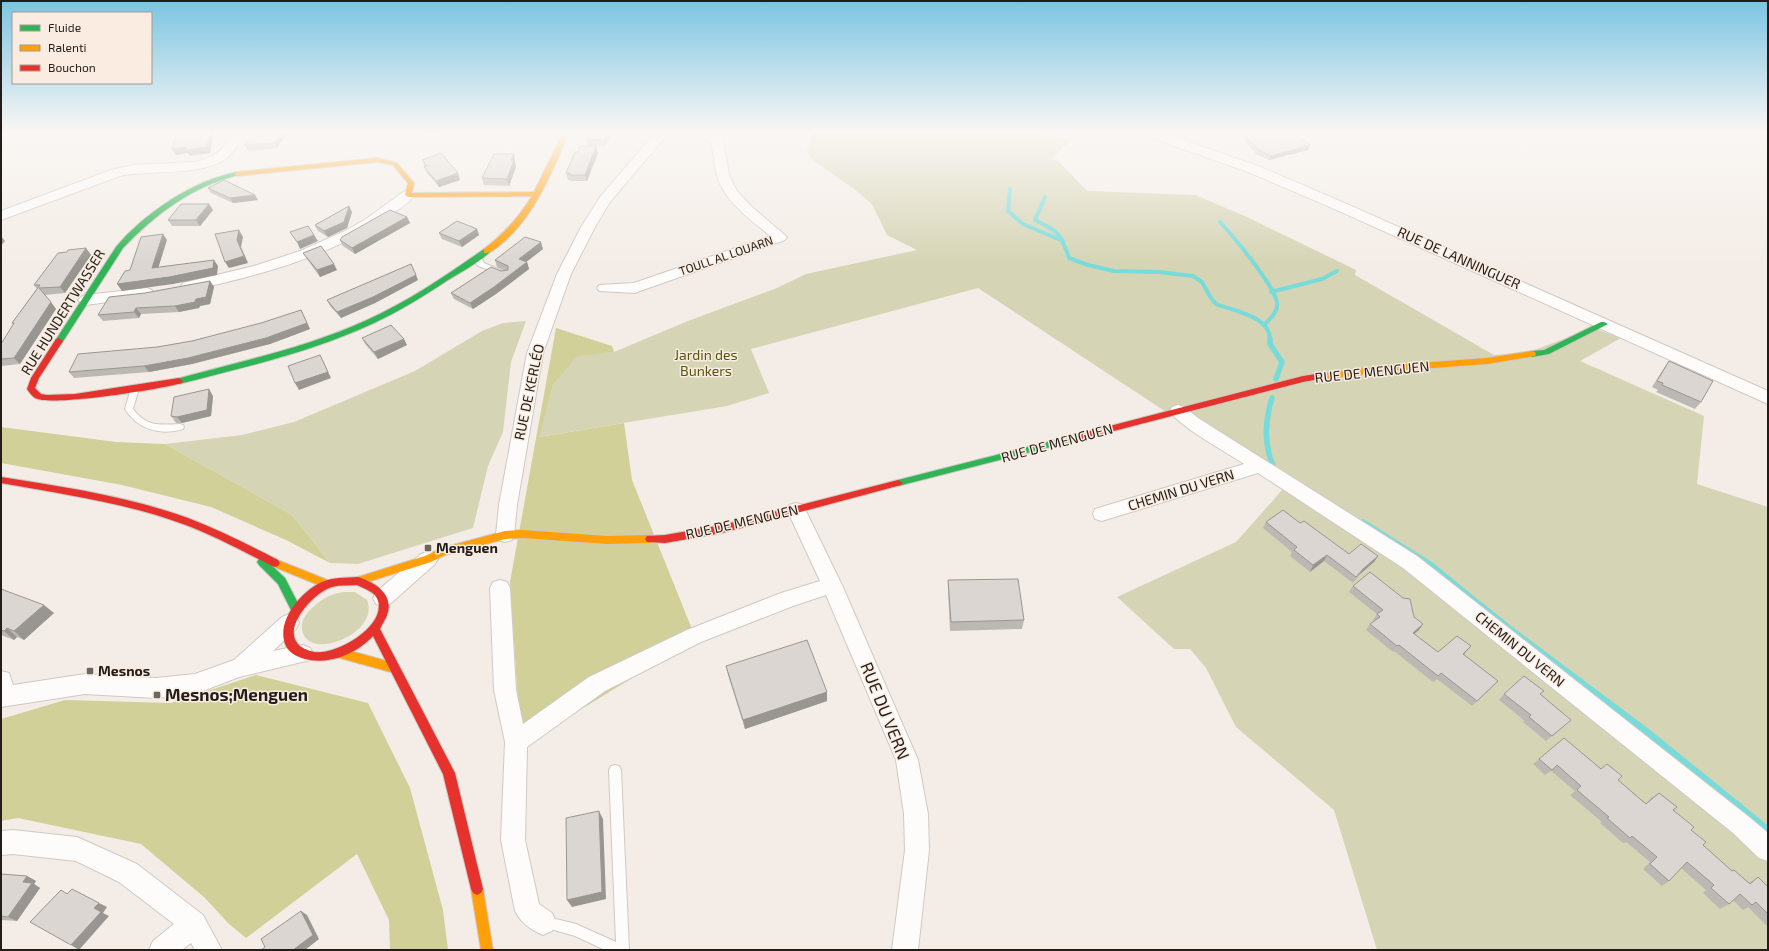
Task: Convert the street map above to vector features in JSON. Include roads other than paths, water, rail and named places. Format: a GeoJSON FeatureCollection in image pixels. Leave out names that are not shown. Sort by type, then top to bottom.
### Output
{"type":"FeatureCollection","features":[{"type":"Feature","properties":{"kind":"street"},"geometry":{"type":"LineString","coordinates":[[1,216],[110,175]]}},
{"type":"Feature","properties":{"kind":"street","name":"RUE HUNDERTWASSER"},"geometry":{"type":"LineString","coordinates":[[221,175],[199,186],[180,198],[129,237],[120,247],[35,378],[31,389],[38,396],[47,398],[75,397],[165,384],[273,357],[354,329],[428,291],[478,259],[501,242],[520,221],[545,175]]}},
{"type":"Feature","properties":{"kind":"street","name":"RUE HUNDERTWASSER"},"geometry":{"type":"LineString","coordinates":[[405,175],[411,183],[408,195]]}},
{"type":"Feature","properties":{"kind":"street","name":"RUE DE KERLÉO"},"geometry":{"type":"LineString","coordinates":[[505,535],[509,498],[535,354],[564,274],[588,227],[605,200],[626,175]]}},
{"type":"Feature","properties":{"kind":"street","name":"TOULL AL LOUARN"},"geometry":{"type":"LineString","coordinates":[[604,288],[635,288],[780,237],[742,203],[730,190],[723,175]]}},
{"type":"Feature","properties":{"kind":"street","name":"RUE DE LANNINGUER"},"geometry":{"type":"LineString","coordinates":[[1268,175],[1382,224],[1768,398]]}},
{"type":"Feature","properties":{"kind":"street"},"geometry":{"type":"LineString","coordinates":[[86,300],[165,291],[229,278],[300,255],[338,239],[372,221],[408,195],[536,194]]}},
{"type":"Feature","properties":{"kind":"street","name":"RUE DE MENGUEN"},"geometry":{"type":"LineString","coordinates":[[505,535],[523,534],[607,540],[665,538],[722,529],[1303,379],[1392,368],[1487,361],[1546,352],[1604,324]]}},
{"type":"Feature","properties":{"kind":"street","name":"CHEMIN DU VERN"},"geometry":{"type":"LineString","coordinates":[[1178,411],[1192,422],[1410,562],[1741,825],[1768,849]]}},
{"type":"Feature","properties":{"kind":"street","name":"CHEMIN DU VERN"},"geometry":{"type":"LineString","coordinates":[[1102,514],[1261,466]]}},
{"type":"Feature","properties":{"kind":"street"},"geometry":{"type":"LineString","coordinates":[[1,480],[106,498],[171,516],[213,532],[294,572],[326,584],[358,581],[428,559],[442,552],[505,535]]}},
{"type":"Feature","properties":{"kind":"street","name":"RUE DU VERN"},"geometry":{"type":"LineString","coordinates":[[796,510],[832,585],[907,760],[916,814],[917,850],[905,950]]}},
{"type":"Feature","properties":{"kind":"street"},"geometry":{"type":"LineString","coordinates":[[249,550],[282,580],[292,616],[288,633],[290,642],[295,649],[303,654],[314,657],[340,653],[366,639],[375,629],[383,612],[383,598],[378,590],[369,584],[358,581]]}},
{"type":"Feature","properties":{"kind":"street"},"geometry":{"type":"LineString","coordinates":[[383,598],[428,559]]}},
{"type":"Feature","properties":{"kind":"street"},"geometry":{"type":"LineString","coordinates":[[238,668],[255,655],[292,616],[310,594],[326,584]]}},
{"type":"Feature","properties":{"kind":"street"},"geometry":{"type":"LineString","coordinates":[[516,742],[596,684],[694,636],[788,598],[832,585]]}},
{"type":"Feature","properties":{"kind":"street"},"geometry":{"type":"LineString","coordinates":[[500,588],[505,690],[516,742],[513,840],[528,911],[543,922]]}},
{"type":"Feature","properties":{"kind":"street"},"geometry":{"type":"LineString","coordinates":[[375,629],[449,773],[478,892],[487,950]]}},
{"type":"Feature","properties":{"kind":"street"},"geometry":{"type":"LineString","coordinates":[[340,653],[394,668]]}},
{"type":"Feature","properties":{"kind":"street"},"geometry":{"type":"LineString","coordinates":[[2,691],[85,684],[156,688],[195,684],[238,668],[303,654]]}},
{"type":"Feature","properties":{"kind":"street"},"geometry":{"type":"LineString","coordinates":[[1,843],[13,842],[77,849],[128,873],[194,924],[209,950]]}},
{"type":"Feature","properties":{"kind":"street"},"geometry":{"type":"LineString","coordinates":[[162,950],[194,924]]}},
{"type":"Feature","properties":{"kind":"lane"},"geometry":{"type":"LineString","coordinates":[[478,259],[481,264],[506,274]]}},
{"type":"Feature","properties":{"kind":"lane"},"geometry":{"type":"LineString","coordinates":[[135,388],[129,409],[137,421],[153,428],[180,427]]}},
{"type":"Feature","properties":{"kind":"lane"},"geometry":{"type":"LineString","coordinates":[[615,770],[623,950]]}},
{"type":"Feature","properties":{"kind":"lane"},"geometry":{"type":"LineString","coordinates":[[543,922],[576,930],[611,946],[614,950]]}},
{"type":"Feature","properties":{"kind":"waterway"},"geometry":{"type":"LineString","coordinates":[[1010,189],[1008,211],[1023,224],[1062,241]]}},
{"type":"Feature","properties":{"kind":"waterway"},"geometry":{"type":"LineString","coordinates":[[1045,197],[1035,220],[1054,230],[1062,241]]}},
{"type":"Feature","properties":{"kind":"waterway"},"geometry":{"type":"LineString","coordinates":[[1220,222],[1252,261],[1273,292]]}},
{"type":"Feature","properties":{"kind":"waterway"},"geometry":{"type":"LineString","coordinates":[[1062,241],[1069,258],[1088,265],[1114,271],[1159,272],[1193,276],[1202,282],[1216,304],[1241,312],[1258,320],[1264,325]]}},
{"type":"Feature","properties":{"kind":"waterway"},"geometry":{"type":"LineString","coordinates":[[1273,292],[1322,279],[1337,271]]}},
{"type":"Feature","properties":{"kind":"waterway"},"geometry":{"type":"LineString","coordinates":[[1264,325],[1274,315],[1277,309],[1277,302],[1273,292]]}},
{"type":"Feature","properties":{"kind":"waterway"},"geometry":{"type":"LineString","coordinates":[[1264,325],[1269,332],[1270,340]]}},
{"type":"Feature","properties":{"kind":"waterway"},"geometry":{"type":"LineString","coordinates":[[1270,340],[1270,344],[1282,362],[1276,379]]}},
{"type":"Feature","properties":{"kind":"waterway"},"geometry":{"type":"LineString","coordinates":[[1272,398],[1269,408],[1266,435],[1271,462],[1275,471]]}},
{"type":"Feature","properties":{"kind":"waterway"},"geometry":{"type":"LineString","coordinates":[[1363,522],[1430,564],[1484,608]]}},
{"type":"Feature","properties":{"kind":"waterway"},"geometry":{"type":"LineString","coordinates":[[1482,607],[1647,732],[1768,830]]}},
{"type":"Feature","properties":{"kind":"place","name":"Menguen"},"geometry":{"type":"Point","coordinates":[428,548]}},
{"type":"Feature","properties":{"kind":"place","name":"Mesnos"},"geometry":{"type":"Point","coordinates":[90,671]}},
{"type":"Feature","properties":{"kind":"place","name":"Mesnos;Menguen"},"geometry":{"type":"Point","coordinates":[157,695]}},
{"type":"Feature","properties":{"kind":"park label","name":"Jardin des Bunkers"},"geometry":{"type":"Point","coordinates":[706,364]}}]}
